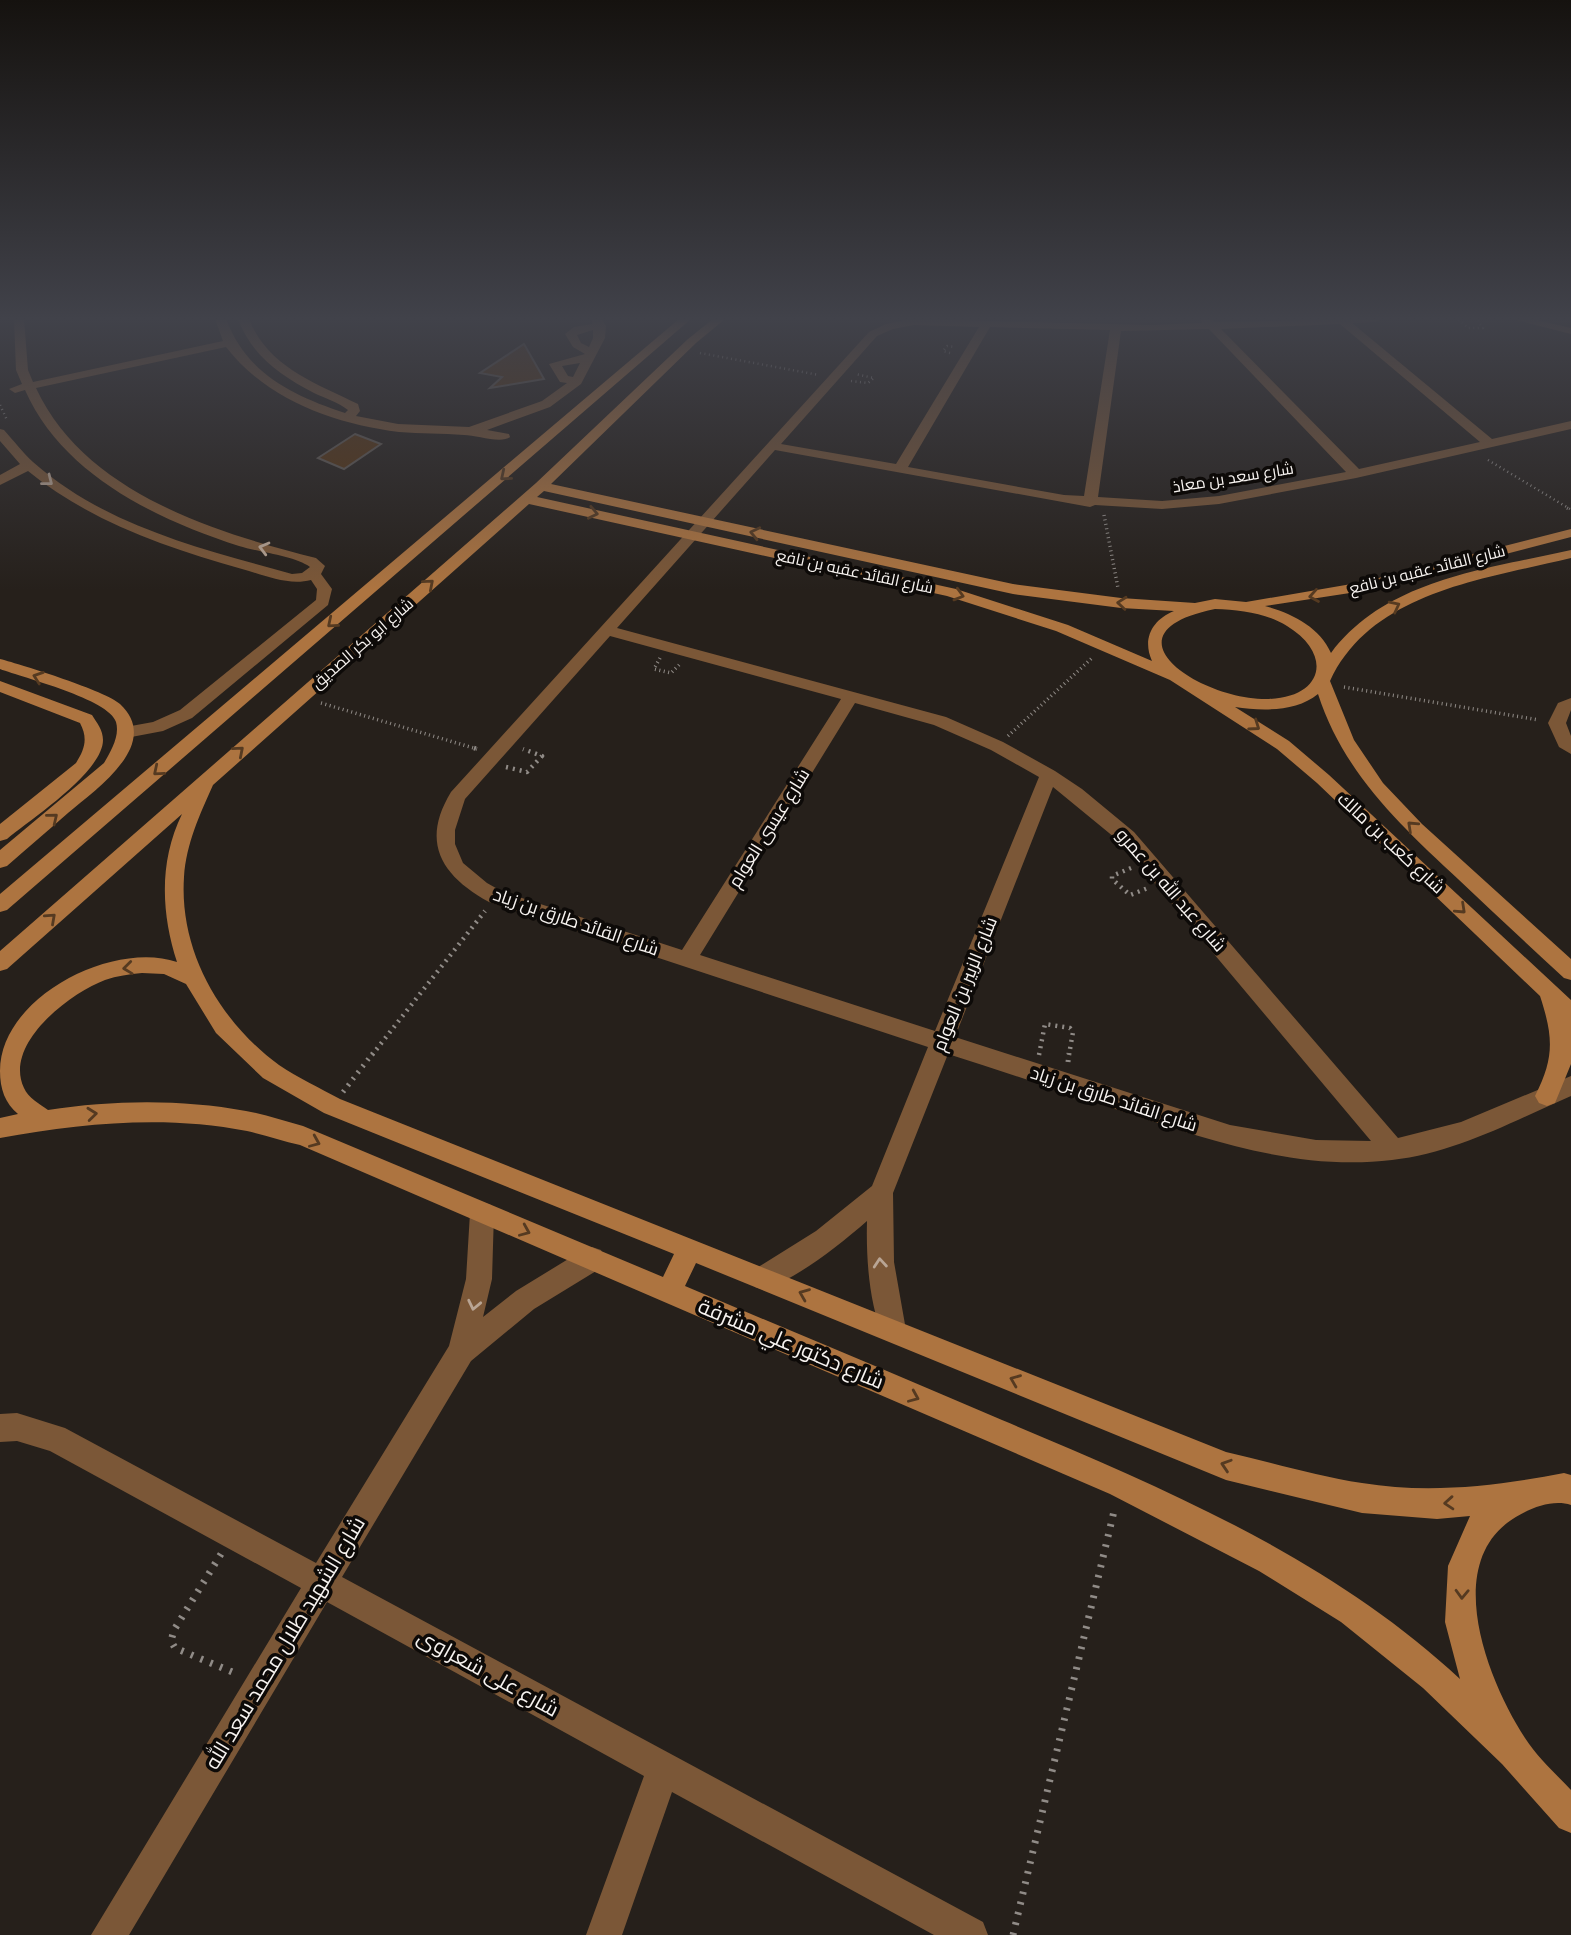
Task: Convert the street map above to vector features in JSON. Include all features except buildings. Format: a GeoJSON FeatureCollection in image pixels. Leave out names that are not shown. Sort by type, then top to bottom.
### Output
{"type":"FeatureCollection","features":[{"type":"Feature","properties":{"kind":"street"},"geometry":{"type":"LineString","coordinates":[[26,409],[38,432],[66,459],[97,481],[134,502],[180,522],[309,567],[323,582],[327,592],[323,602],[186,714],[158,727],[126,732]]}},
{"type":"Feature","properties":{"kind":"street"},"geometry":{"type":"LineString","coordinates":[[323,409],[345,419],[401,429],[472,430],[505,437]]}},
{"type":"Feature","properties":{"kind":"street"},"geometry":{"type":"LineString","coordinates":[[345,419],[354,409]]}},
{"type":"Feature","properties":{"kind":"street"},"geometry":{"type":"LineString","coordinates":[[472,430],[531,409]]}},
{"type":"Feature","properties":{"kind":"street","name":"شارع ابو بكر الصديق"},"geometry":{"type":"LineString","coordinates":[[0,905],[581,409]]}},
{"type":"Feature","properties":{"kind":"street","name":"شارع ابو بكر الصديق"},"geometry":{"type":"LineString","coordinates":[[0,963],[527,499],[621,409]]}},
{"type":"Feature","properties":{"kind":"street","name":"شارع القائد طارق بن زياد"},"geometry":{"type":"LineString","coordinates":[[806,409],[457,796],[448,815],[444,834],[447,853],[457,871],[474,886],[496,897],[1065,1083],[1240,1139],[1279,1148],[1318,1152],[1393,1150],[1435,1141],[1571,1086]]}},
{"type":"Feature","properties":{"kind":"street"},"geometry":{"type":"LineString","coordinates":[[899,470],[935,409]]}},
{"type":"Feature","properties":{"kind":"street"},"geometry":{"type":"LineString","coordinates":[[1096,503],[1107,409]]}},
{"type":"Feature","properties":{"kind":"street"},"geometry":{"type":"LineString","coordinates":[[1293,409],[1356,474]]}},
{"type":"Feature","properties":{"kind":"street"},"geometry":{"type":"LineString","coordinates":[[1448,409],[1490,444]]}},
{"type":"Feature","properties":{"kind":"street","name":"شارع سعد بن معاذ"},"geometry":{"type":"LineString","coordinates":[[773,446],[1096,503],[1162,505],[1219,500],[1356,474],[1571,425]]}},
{"type":"Feature","properties":{"kind":"street"},"geometry":{"type":"LineString","coordinates":[[0,433],[28,465],[62,491],[117,521],[200,553],[285,577],[284,568],[289,564],[309,567]]}},
{"type":"Feature","properties":{"kind":"street"},"geometry":{"type":"LineString","coordinates":[[0,481],[28,465]]}},
{"type":"Feature","properties":{"kind":"street","name":"شارع القائد عقبه بن نافع"},"geometry":{"type":"LineString","coordinates":[[541,486],[951,592],[1040,620],[1106,645],[1174,676]]}},
{"type":"Feature","properties":{"kind":"street","name":"شارع القائد عقبه بن نافع"},"geometry":{"type":"LineString","coordinates":[[527,499],[698,528],[1000,586],[1121,603],[1191,607]]}},
{"type":"Feature","properties":{"kind":"street","name":"شارع القائد عقبه بن نافع"},"geometry":{"type":"LineString","coordinates":[[1241,605],[1284,601],[1363,586],[1571,533]]}},
{"type":"Feature","properties":{"kind":"street","name":"شارع القائد عقبه بن نافع"},"geometry":{"type":"LineString","coordinates":[[1326,675],[1344,645],[1365,624],[1392,606],[1423,593],[1571,554]]}},
{"type":"Feature","properties":{"kind":"street"},"geometry":{"type":"LineString","coordinates":[[1241,605],[1292,622],[1311,636],[1324,652],[1326,675],[1308,695],[1256,705],[1226,700],[1197,690],[1174,676],[1160,659],[1154,642],[1158,627],[1171,615],[1191,607],[1241,605]]}},
{"type":"Feature","properties":{"kind":"street","name":"شارع عبد الله بن عمرو"},"geometry":{"type":"LineString","coordinates":[[606,630],[940,721],[998,746],[1049,775],[1127,836],[1393,1150]]}},
{"type":"Feature","properties":{"kind":"street"},"geometry":{"type":"LineString","coordinates":[[0,664],[104,700],[117,708],[124,719],[126,732],[122,749],[111,767],[0,861]]}},
{"type":"Feature","properties":{"kind":"street","name":"شارع كعب بن مالك"},"geometry":{"type":"LineString","coordinates":[[1326,675],[1331,711],[1344,741],[1364,773],[1391,806],[1571,972]]}},
{"type":"Feature","properties":{"kind":"street"},"geometry":{"type":"LineString","coordinates":[[270,676],[307,692]]}},
{"type":"Feature","properties":{"kind":"street"},"geometry":{"type":"LineString","coordinates":[[0,686],[86,719],[93,729],[95,740],[92,753],[82,766],[0,834]]}},
{"type":"Feature","properties":{"kind":"street","name":"شارع كعب بن مالك"},"geometry":{"type":"LineString","coordinates":[[1197,690],[1283,746],[1323,779],[1571,1013]]}},
{"type":"Feature","properties":{"kind":"street","name":"شارع عيسى العوام"},"geometry":{"type":"LineString","coordinates":[[687,959],[851,696]]}},
{"type":"Feature","properties":{"kind":"street"},"geometry":{"type":"LineString","coordinates":[[1571,703],[1564,707],[1557,723],[1565,743],[1571,748]]}},
{"type":"Feature","properties":{"kind":"street","name":"شارع الزبير بن العوام"},"geometry":{"type":"LineString","coordinates":[[893,1330],[882,1282],[878,1236],[881,1193],[1049,775]]}},
{"type":"Feature","properties":{"kind":"street"},"geometry":{"type":"LineString","coordinates":[[207,779],[185,826],[174,876],[176,928],[193,978],[224,1027],[271,1071],[332,1106],[1226,1466],[1362,1498],[1437,1503],[1517,1497],[1564,1488],[1571,1490]]}},
{"type":"Feature","properties":{"kind":"street"},"geometry":{"type":"LineString","coordinates":[[43,1119],[17,1098],[8,1068],[19,1035],[46,1004],[84,980],[125,967],[164,966],[193,978]]}},
{"type":"Feature","properties":{"kind":"street"},"geometry":{"type":"LineString","coordinates":[[1546,989],[1559,1021],[1563,1053],[1555,1082],[1547,1096]]}},
{"type":"Feature","properties":{"kind":"street","name":"شارع دكتور علي مشرفة"},"geometry":{"type":"LineString","coordinates":[[0,1128],[43,1119],[113,1112],[180,1112],[243,1120],[303,1136],[1120,1484],[1270,1560],[1352,1611],[1434,1677],[1514,1752]]}},
{"type":"Feature","properties":{"kind":"street","name":"شارع الزبير بن العوام"},"geometry":{"type":"LineString","coordinates":[[764,1278],[827,1239],[881,1193]]}},
{"type":"Feature","properties":{"kind":"street","name":"شارع الشهيد طلال محمد سعد الله"},"geometry":{"type":"LineString","coordinates":[[109,1935],[460,1351],[479,1279],[482,1213]]}},
{"type":"Feature","properties":{"kind":"street"},"geometry":{"type":"LineString","coordinates":[[669,1292],[690,1248]]}},
{"type":"Feature","properties":{"kind":"street","name":"شارع الشهيد طلال محمد سعد الله"},"geometry":{"type":"LineString","coordinates":[[460,1351],[525,1300],[592,1259]]}},
{"type":"Feature","properties":{"kind":"street","name":"شارع على شعراوى"},"geometry":{"type":"LineString","coordinates":[[0,1428],[17,1427],[55,1438],[970,1935]]}},
{"type":"Feature","properties":{"kind":"street"},"geometry":{"type":"LineString","coordinates":[[1517,1497],[1482,1524],[1463,1566],[1461,1622],[1478,1686],[1514,1752],[1570,1815]]}},
{"type":"Feature","properties":{"kind":"street"},"geometry":{"type":"LineString","coordinates":[[604,1935],[664,1768]]}},
{"type":"Feature","properties":{"kind":"path"},"geometry":{"type":"LineString","coordinates":[[1468,449],[1571,510]]}},
{"type":"Feature","properties":{"kind":"path"},"geometry":{"type":"LineString","coordinates":[[1096,503],[1121,603]]}},
{"type":"Feature","properties":{"kind":"path"},"geometry":{"type":"LineString","coordinates":[[998,746],[1106,645]]}},
{"type":"Feature","properties":{"kind":"path"},"geometry":{"type":"LineString","coordinates":[[1326,675],[1557,723]]}},
{"type":"Feature","properties":{"kind":"path"},"geometry":{"type":"LineString","coordinates":[[307,692],[496,753],[542,756],[525,772],[496,753]]}},
{"type":"Feature","properties":{"kind":"path"},"geometry":{"type":"LineString","coordinates":[[1149,861],[1115,874],[1112,879],[1130,895],[1166,881]]}},
{"type":"Feature","properties":{"kind":"path"},"geometry":{"type":"LineString","coordinates":[[332,1106],[496,897]]}},
{"type":"Feature","properties":{"kind":"path"},"geometry":{"type":"LineString","coordinates":[[1035,1073],[1045,1024],[1070,1028],[1073,1032],[1065,1083]]}},
{"type":"Feature","properties":{"kind":"path"},"geometry":{"type":"LineString","coordinates":[[1013,1935],[1120,1484]]}},
{"type":"Feature","properties":{"kind":"path"},"geometry":{"type":"LineString","coordinates":[[233,1534],[174,1630],[171,1641],[175,1648],[261,1683]]}}]}
